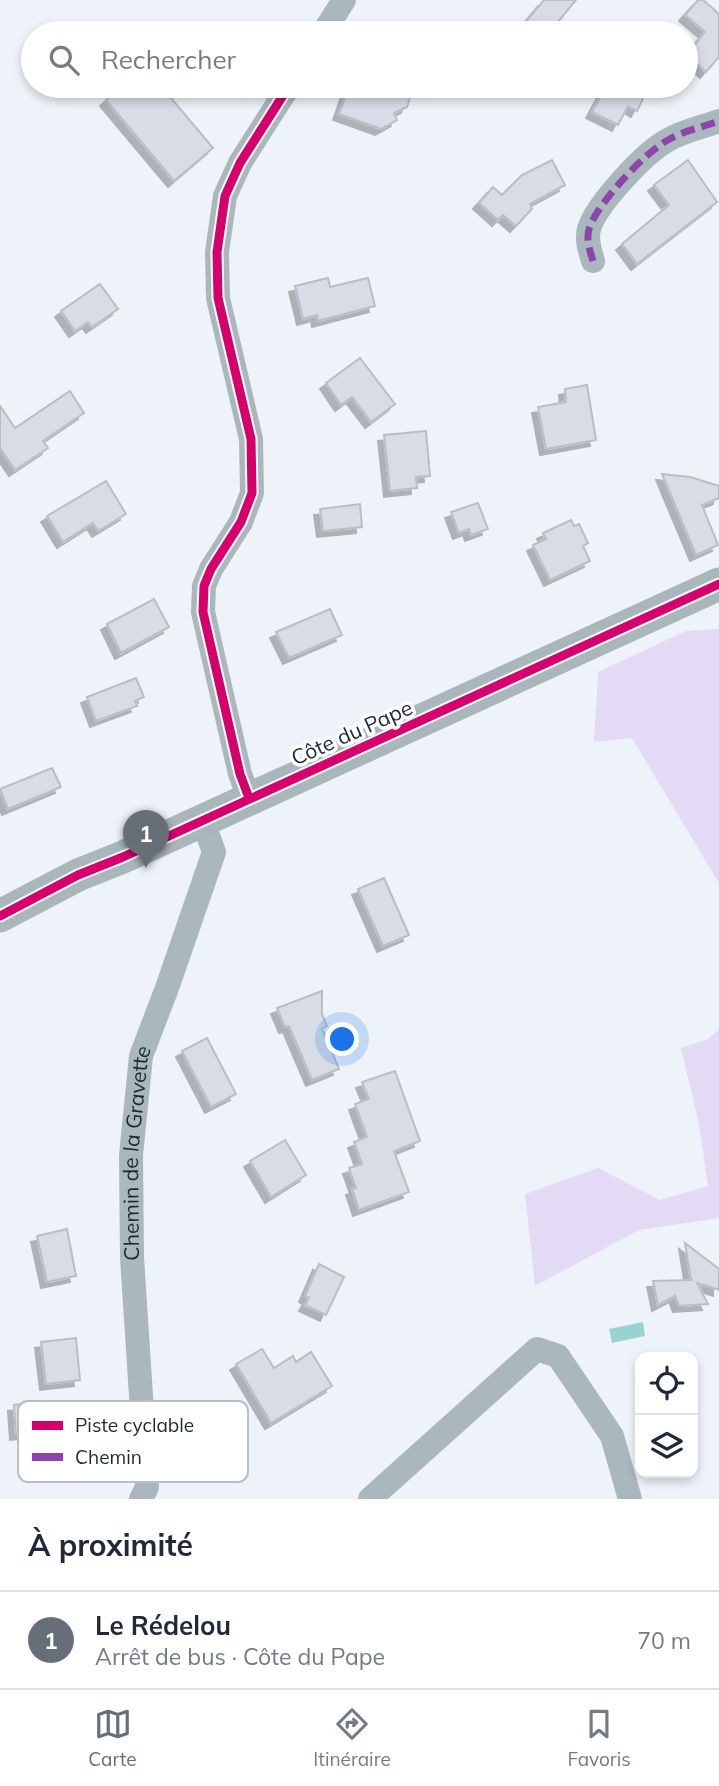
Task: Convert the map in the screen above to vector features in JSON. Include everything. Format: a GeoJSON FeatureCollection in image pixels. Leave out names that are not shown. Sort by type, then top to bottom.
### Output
{"type":"FeatureCollection","features":[{"type":"Feature","properties":{"kind":"main road","name":"Côte du Pape"},"geometry":{"type":"LineString","coordinates":[[0,916],[78,875],[719,584]]}},
{"type":"Feature","properties":{"kind":"main road","name":"Côte du Pape"},"geometry":{"type":"LineString","coordinates":[[0,888],[19,887],[78,875]]}},
{"type":"Feature","properties":{"kind":"street"},"geometry":{"type":"LineString","coordinates":[[331,21],[344,0]]}},
{"type":"Feature","properties":{"kind":"street"},"geometry":{"type":"LineString","coordinates":[[249,798],[240,774],[203,612],[204,586],[211,569],[241,522],[252,493],[251,439],[218,298],[217,252],[225,196],[240,163],[281,98]]}},
{"type":"Feature","properties":{"kind":"street"},"geometry":{"type":"LineString","coordinates":[[593,261],[589,247],[589,230],[600,208],[640,162],[668,140],[719,121]]}},
{"type":"Feature","properties":{"kind":"street","name":"Chemin de la Gravette"},"geometry":{"type":"LineString","coordinates":[[141,1401],[132,1258],[131,1155],[141,1056],[214,852],[202,820]]}},
{"type":"Feature","properties":{"kind":"street"},"geometry":{"type":"LineString","coordinates":[[370,1499],[537,1349],[558,1356],[612,1436],[629,1499]]}},
{"type":"Feature","properties":{"kind":"street","name":"Chemin de la Gravette"},"geometry":{"type":"LineString","coordinates":[[141,1499],[147,1482]]}},
{"type":"Feature","properties":{"kind":"shaded area"},"geometry":{"type":"Polygon","coordinates":[[[719,629],[719,883],[632,738],[594,742],[598,672],[686,631],[719,629]]]}},
{"type":"Feature","properties":{"kind":"shaded area"},"geometry":{"type":"Polygon","coordinates":[[[719,1029],[719,1218],[639,1230],[535,1286],[525,1194],[598,1168],[660,1200],[708,1186],[699,1124],[681,1048],[708,1039],[719,1029]]]}},
{"type":"Feature","properties":{"kind":"shaded area"},"geometry":{"type":"Polygon","coordinates":[[[643,1322],[645,1336],[612,1343],[609,1329],[643,1322]]]}},
{"type":"Feature","properties":{"kind":"building"},"geometry":{"type":"Polygon","coordinates":[[[544,0],[576,0],[559,21],[526,21],[544,0]]]}},
{"type":"Feature","properties":{"kind":"building"},"geometry":{"type":"Polygon","coordinates":[[[698,0],[703,0],[719,14],[719,57],[706,72],[698,65],[698,41],[705,32],[698,26],[698,21],[692,21],[685,15],[698,0]]]}},
{"type":"Feature","properties":{"kind":"building"},"geometry":{"type":"Polygon","coordinates":[[[171,98],[213,148],[174,181],[106,100],[171,98]]]}},
{"type":"Feature","properties":{"kind":"building"},"geometry":{"type":"Polygon","coordinates":[[[345,98],[410,98],[407,107],[394,113],[397,120],[381,129],[339,114],[345,98]]]}},
{"type":"Feature","properties":{"kind":"building"},"geometry":{"type":"Polygon","coordinates":[[[600,98],[643,98],[637,111],[628,106],[618,125],[592,112],[600,98]]]}},
{"type":"Feature","properties":{"kind":"building"},"geometry":{"type":"Polygon","coordinates":[[[552,160],[565,185],[530,204],[532,209],[516,226],[503,215],[498,220],[479,203],[493,187],[502,195],[522,175],[552,160]]]}},
{"type":"Feature","properties":{"kind":"building"},"geometry":{"type":"Polygon","coordinates":[[[688,160],[717,202],[637,264],[622,244],[669,205],[654,185],[688,160]]]}},
{"type":"Feature","properties":{"kind":"building"},"geometry":{"type":"Polygon","coordinates":[[[328,278],[330,287],[368,278],[375,306],[318,321],[317,315],[303,319],[295,286],[328,278]]]}},
{"type":"Feature","properties":{"kind":"building"},"geometry":{"type":"Polygon","coordinates":[[[100,284],[118,309],[92,327],[88,322],[75,331],[61,311],[100,284]]]}},
{"type":"Feature","properties":{"kind":"building"},"geometry":{"type":"Polygon","coordinates":[[[360,358],[395,404],[371,422],[352,397],[341,405],[326,383],[360,358]]]}},
{"type":"Feature","properties":{"kind":"building"},"geometry":{"type":"Polygon","coordinates":[[[587,385],[596,440],[546,449],[538,407],[566,402],[565,389],[587,385]]]}},
{"type":"Feature","properties":{"kind":"building"},"geometry":{"type":"Polygon","coordinates":[[[70,391],[84,413],[43,441],[48,448],[15,470],[0,448],[0,406],[15,428],[70,391]]]}},
{"type":"Feature","properties":{"kind":"building"},"geometry":{"type":"Polygon","coordinates":[[[426,431],[430,476],[416,477],[417,488],[390,491],[384,435],[426,431]]]}},
{"type":"Feature","properties":{"kind":"building"},"geometry":{"type":"Polygon","coordinates":[[[662,474],[690,477],[719,486],[719,498],[702,505],[718,545],[696,555],[662,474]]]}},
{"type":"Feature","properties":{"kind":"building"},"geometry":{"type":"Polygon","coordinates":[[[106,481],[126,514],[98,531],[93,523],[63,542],[47,516],[106,481]]]}},
{"type":"Feature","properties":{"kind":"building"},"geometry":{"type":"Polygon","coordinates":[[[478,503],[488,529],[471,535],[469,529],[459,533],[451,512],[478,503]]]}},
{"type":"Feature","properties":{"kind":"building"},"geometry":{"type":"Polygon","coordinates":[[[360,504],[362,527],[323,531],[320,509],[360,504]]]}},
{"type":"Feature","properties":{"kind":"building"},"geometry":{"type":"Polygon","coordinates":[[[571,520],[574,526],[579,524],[588,543],[583,546],[590,561],[550,580],[533,545],[546,539],[543,533],[571,520]]]}},
{"type":"Feature","properties":{"kind":"building"},"geometry":{"type":"Polygon","coordinates":[[[154,599],[169,627],[121,653],[107,624],[154,599]]]}},
{"type":"Feature","properties":{"kind":"building"},"geometry":{"type":"Polygon","coordinates":[[[330,609],[342,635],[289,658],[276,632],[330,609]]]}},
{"type":"Feature","properties":{"kind":"building"},"geometry":{"type":"Polygon","coordinates":[[[136,678],[144,697],[135,701],[137,706],[96,721],[87,697],[136,678]]]}},
{"type":"Feature","properties":{"kind":"building"},"geometry":{"type":"Polygon","coordinates":[[[52,768],[61,787],[8,809],[0,789],[52,768]]]}},
{"type":"Feature","properties":{"kind":"building"},"geometry":{"type":"Polygon","coordinates":[[[384,878],[409,935],[383,946],[358,889],[384,878]]]}},
{"type":"Feature","properties":{"kind":"building"},"geometry":{"type":"Polygon","coordinates":[[[322,991],[322,1014],[327,1026],[322,1029],[339,1069],[312,1080],[289,1026],[285,1027],[277,1008],[322,991]]]}},
{"type":"Feature","properties":{"kind":"building"},"geometry":{"type":"Polygon","coordinates":[[[207,1038],[236,1094],[211,1107],[182,1051],[207,1038]]]}},
{"type":"Feature","properties":{"kind":"building"},"geometry":{"type":"Polygon","coordinates":[[[395,1071],[420,1141],[394,1151],[409,1192],[359,1210],[352,1189],[356,1188],[349,1168],[362,1164],[354,1142],[367,1137],[355,1104],[369,1099],[362,1082],[395,1071]]]}},
{"type":"Feature","properties":{"kind":"building"},"geometry":{"type":"Polygon","coordinates":[[[285,1140],[306,1175],[271,1197],[250,1161],[285,1140]]]}},
{"type":"Feature","properties":{"kind":"building"},"geometry":{"type":"Polygon","coordinates":[[[67,1229],[76,1276],[47,1282],[37,1236],[67,1229]]]}},
{"type":"Feature","properties":{"kind":"building"},"geometry":{"type":"Polygon","coordinates":[[[685,1243],[719,1269],[719,1290],[697,1283],[708,1304],[679,1306],[675,1296],[658,1305],[653,1281],[691,1280],[685,1243]]]}},
{"type":"Feature","properties":{"kind":"building"},"geometry":{"type":"Polygon","coordinates":[[[319,1264],[344,1277],[326,1315],[305,1305],[309,1298],[305,1296],[319,1264]]]}},
{"type":"Feature","properties":{"kind":"building"},"geometry":{"type":"Polygon","coordinates":[[[76,1338],[80,1380],[46,1384],[41,1342],[76,1338]]]}},
{"type":"Feature","properties":{"kind":"building"},"geometry":{"type":"Polygon","coordinates":[[[262,1349],[274,1368],[293,1356],[296,1362],[311,1352],[332,1386],[271,1423],[236,1364],[262,1349]]]}},
{"type":"Feature","properties":{"kind":"building"},"geometry":{"type":"Polygon","coordinates":[[[14,1405],[18,1405],[16,1434],[14,1405]]]}},
{"type":"Feature","properties":{"kind":"marked path"},"geometry":{"type":"LineString","coordinates":[[593,261],[588,241],[589,229],[601,207],[622,180],[658,146],[719,121]]}},
{"type":"Feature","properties":{"kind":"cycle path"},"geometry":{"type":"LineString","coordinates":[[249,798],[240,774],[203,612],[204,586],[211,569],[241,522],[252,493],[251,439],[218,298],[217,252],[225,196],[240,163],[281,98]]}},
{"type":"Feature","properties":{"kind":"cycle path"},"geometry":{"type":"LineString","coordinates":[[0,916],[78,875],[123,857],[719,584]]}},
{"type":"Feature","properties":{"kind":"place","name":"Le Rédelou"},"geometry":{"type":"Point","coordinates":[146,868]}}]}
